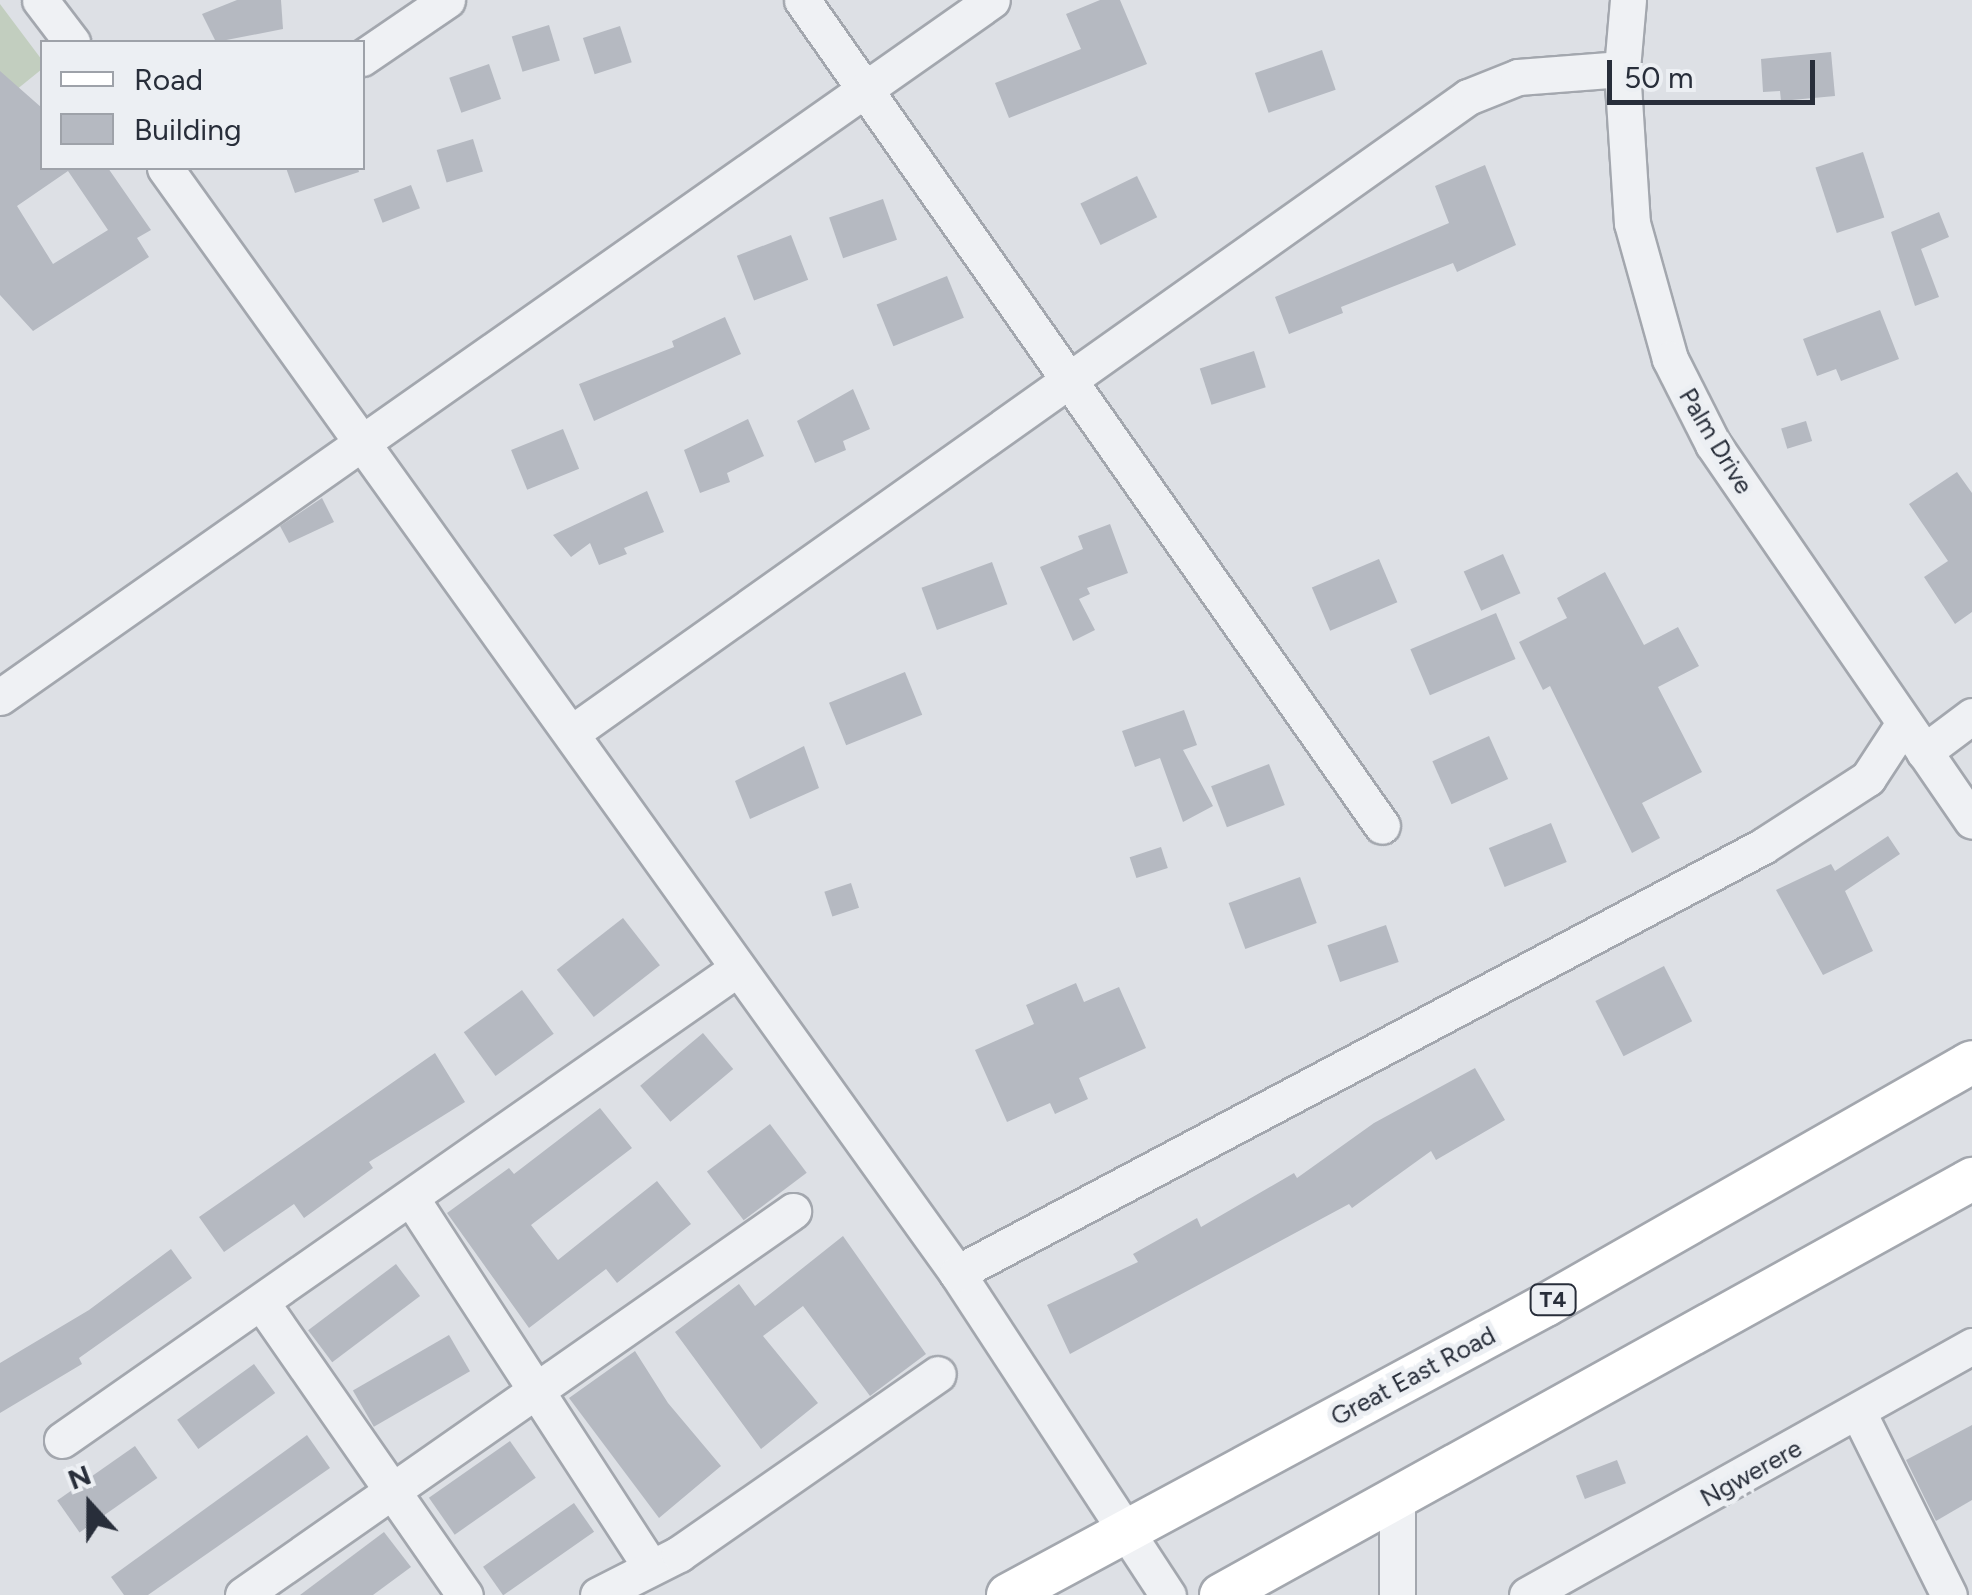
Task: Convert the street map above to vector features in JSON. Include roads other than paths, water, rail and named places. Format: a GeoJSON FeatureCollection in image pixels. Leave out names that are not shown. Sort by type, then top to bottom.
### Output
{"type":"FeatureCollection","features":[{"type":"Feature","properties":{"kind":"main road","name":"Great East Road"},"geometry":{"type":"LineString","coordinates":[[1008,1595],[1581,1285],[1972,1062]]}},
{"type":"Feature","properties":{"kind":"main road"},"geometry":{"type":"LineString","coordinates":[[1221,1595],[1972,1178]]}},
{"type":"Feature","properties":{"kind":"street"},"geometry":{"type":"LineString","coordinates":[[40,0],[70,40]]}},
{"type":"Feature","properties":{"kind":"street"},"geometry":{"type":"LineString","coordinates":[[365,56],[447,0]]}},
{"type":"Feature","properties":{"kind":"street"},"geometry":{"type":"LineString","coordinates":[[802,0],[1074,382],[1382,826]]}},
{"type":"Feature","properties":{"kind":"street"},"geometry":{"type":"LineString","coordinates":[[0,697],[363,438],[992,0]]}},
{"type":"Feature","properties":{"kind":"street","name":"Palm Drive"},"geometry":{"type":"LineString","coordinates":[[1628,0],[1622,69],[1632,223],[1670,358],[1713,444],[1972,821]]}},
{"type":"Feature","properties":{"kind":"street"},"geometry":{"type":"LineString","coordinates":[[573,732],[1074,382],[1468,97],[1518,77],[1622,69]]}},
{"type":"Feature","properties":{"kind":"street"},"geometry":{"type":"LineString","coordinates":[[165,170],[363,438],[957,1273],[1129,1529],[1168,1595]]}},
{"type":"Feature","properties":{"kind":"street"},"geometry":{"type":"LineString","coordinates":[[957,1273],[1780,836],[1868,778],[1914,737],[1972,716]]}},
{"type":"Feature","properties":{"kind":"street"},"geometry":{"type":"LineString","coordinates":[[62,1440],[738,968]]}},
{"type":"Feature","properties":{"kind":"street"},"geometry":{"type":"LineString","coordinates":[[411,1198],[649,1565]]}},
{"type":"Feature","properties":{"kind":"street"},"geometry":{"type":"LineString","coordinates":[[244,1595],[793,1211]]}},
{"type":"Feature","properties":{"kind":"street"},"geometry":{"type":"LineString","coordinates":[[261,1302],[465,1595]]}},
{"type":"Feature","properties":{"kind":"street","name":"Ngwerere"},"geometry":{"type":"LineString","coordinates":[[1527,1595],[1859,1414],[1972,1346]]}},
{"type":"Feature","properties":{"kind":"street"},"geometry":{"type":"LineString","coordinates":[[598,1595],[649,1565],[679,1554],[938,1374]]}},
{"type":"Feature","properties":{"kind":"street"},"geometry":{"type":"LineString","coordinates":[[1859,1414],[1949,1595]]}},
{"type":"Feature","properties":{"kind":"street"},"geometry":{"type":"LineString","coordinates":[[1397,1498],[1397,1595]]}}]}
